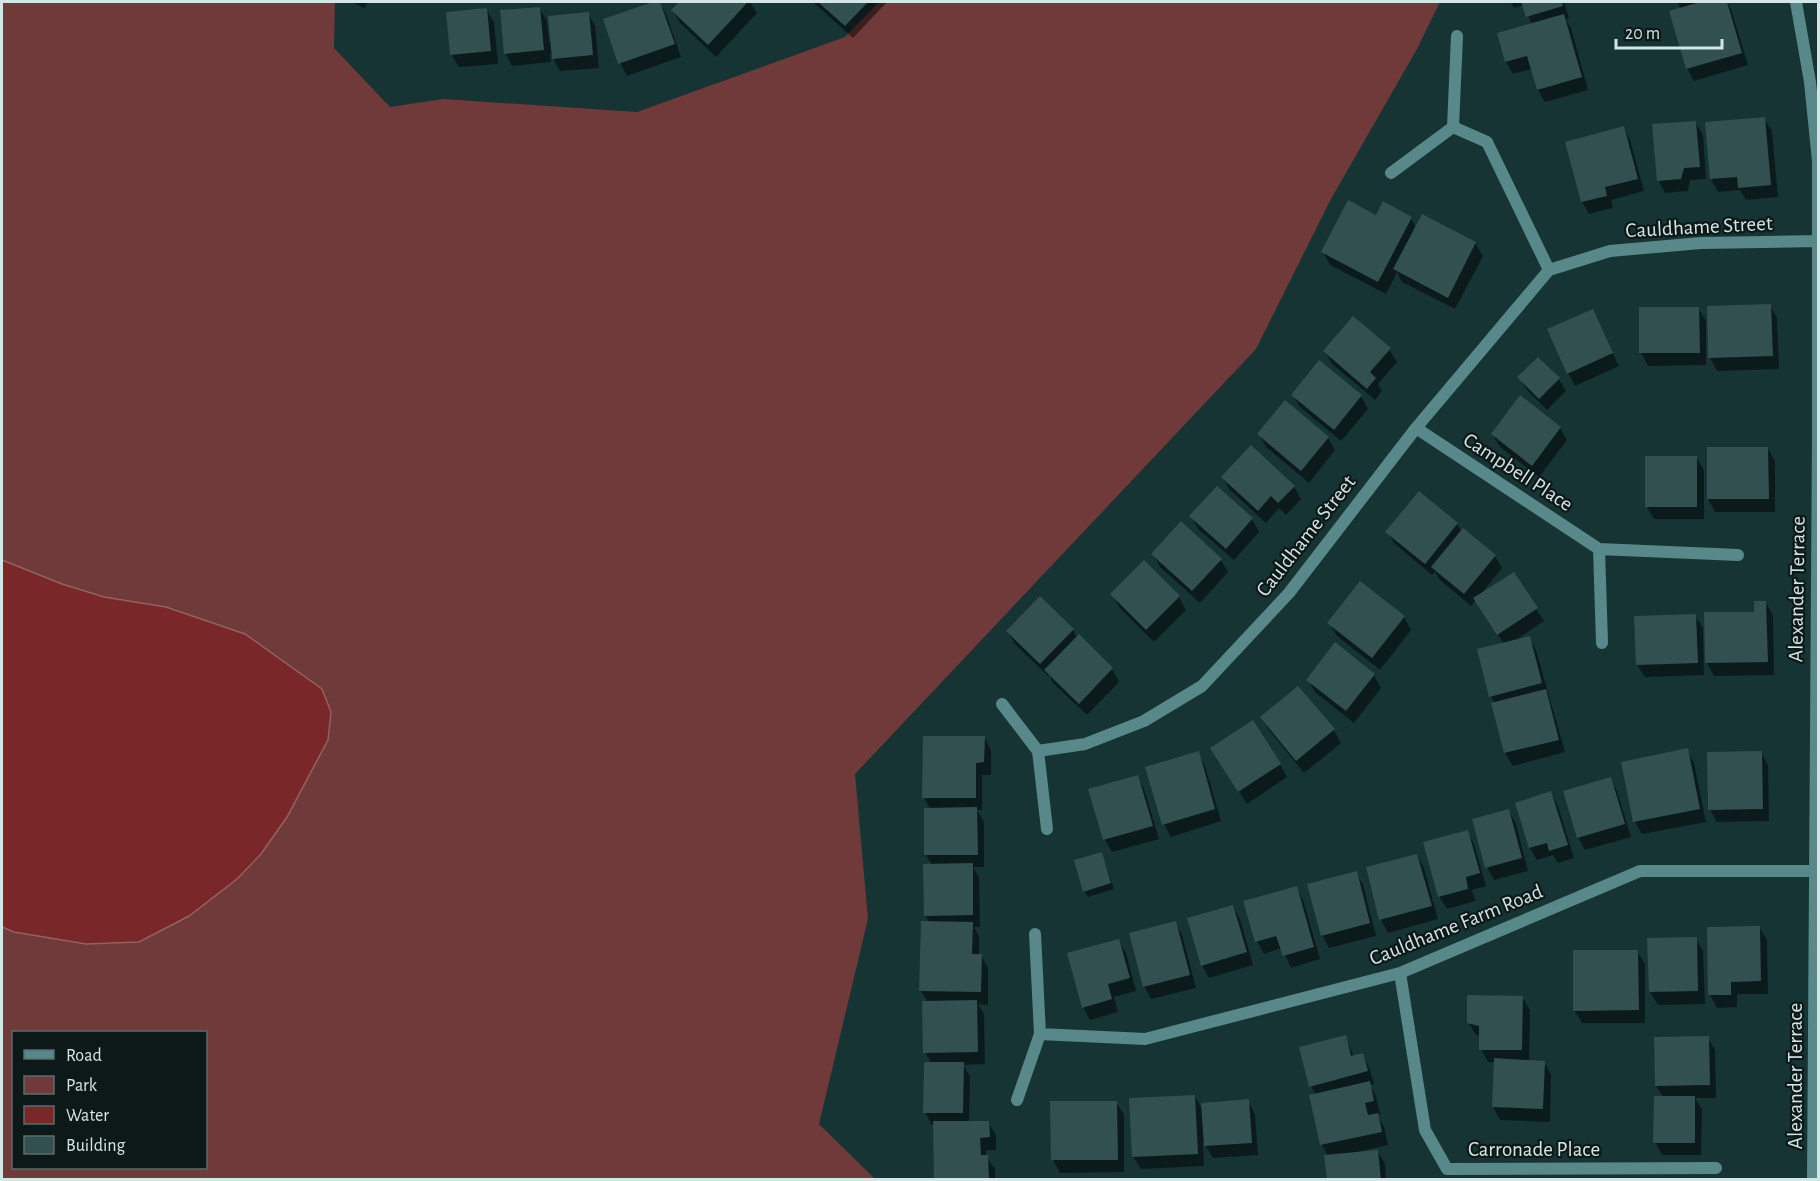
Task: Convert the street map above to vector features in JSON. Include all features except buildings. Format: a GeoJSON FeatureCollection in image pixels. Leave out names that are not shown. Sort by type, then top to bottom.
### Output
{"type":"FeatureCollection","features":[{"type":"Feature","properties":{"kind":"street","name":"Alexander Terrace"},"geometry":{"type":"LineString","coordinates":[[1796,2],[1810,82],[1818,161],[1813,1179]]}},
{"type":"Feature","properties":{"kind":"street"},"geometry":{"type":"LineString","coordinates":[[1453,127],[1457,36]]}},
{"type":"Feature","properties":{"kind":"street"},"geometry":{"type":"LineString","coordinates":[[1390,173],[1453,127]]}},
{"type":"Feature","properties":{"kind":"street"},"geometry":{"type":"LineString","coordinates":[[1453,127],[1487,142],[1550,270]]}},
{"type":"Feature","properties":{"kind":"street","name":"Cauldhame Street"},"geometry":{"type":"LineString","coordinates":[[1038,751],[1085,744],[1115,733],[1144,721],[1202,686],[1289,593],[1416,428],[1550,270],[1610,251],[1701,243],[1817,241]]}},
{"type":"Feature","properties":{"kind":"street","name":"Campbell Place"},"geometry":{"type":"LineString","coordinates":[[1416,428],[1599,549]]}},
{"type":"Feature","properties":{"kind":"street"},"geometry":{"type":"LineString","coordinates":[[1602,643],[1599,549],[1738,555]]}},
{"type":"Feature","properties":{"kind":"street"},"geometry":{"type":"LineString","coordinates":[[1002,704],[1038,751],[1047,829]]}},
{"type":"Feature","properties":{"kind":"street","name":"Cauldhame Farm Road"},"geometry":{"type":"LineString","coordinates":[[1040,1034],[1145,1039],[1400,973],[1640,871],[1816,871]]}},
{"type":"Feature","properties":{"kind":"street"},"geometry":{"type":"LineString","coordinates":[[1017,1100],[1040,1034],[1035,934]]}},
{"type":"Feature","properties":{"kind":"street","name":"Carronade Place"},"geometry":{"type":"LineString","coordinates":[[1400,973],[1425,1130],[1448,1169],[1716,1168]]}},
{"type":"Feature","properties":{"kind":"green space"},"geometry":{"type":"Polygon","coordinates":[[[2,2],[335,2],[334,48],[390,107],[443,99],[637,112],[845,37],[879,2],[1440,2],[1417,49],[1331,199],[1256,349],[855,774],[868,919],[819,1124],[875,1179],[2,1180],[2,2]]]}},
{"type":"Feature","properties":{"kind":"water"},"geometry":{"type":"Polygon","coordinates":[[[2,560],[62,584],[104,597],[166,607],[245,634],[322,689],[331,712],[328,740],[287,817],[261,854],[237,879],[189,916],[139,942],[86,944],[14,932],[2,927],[2,560]]]}}]}
